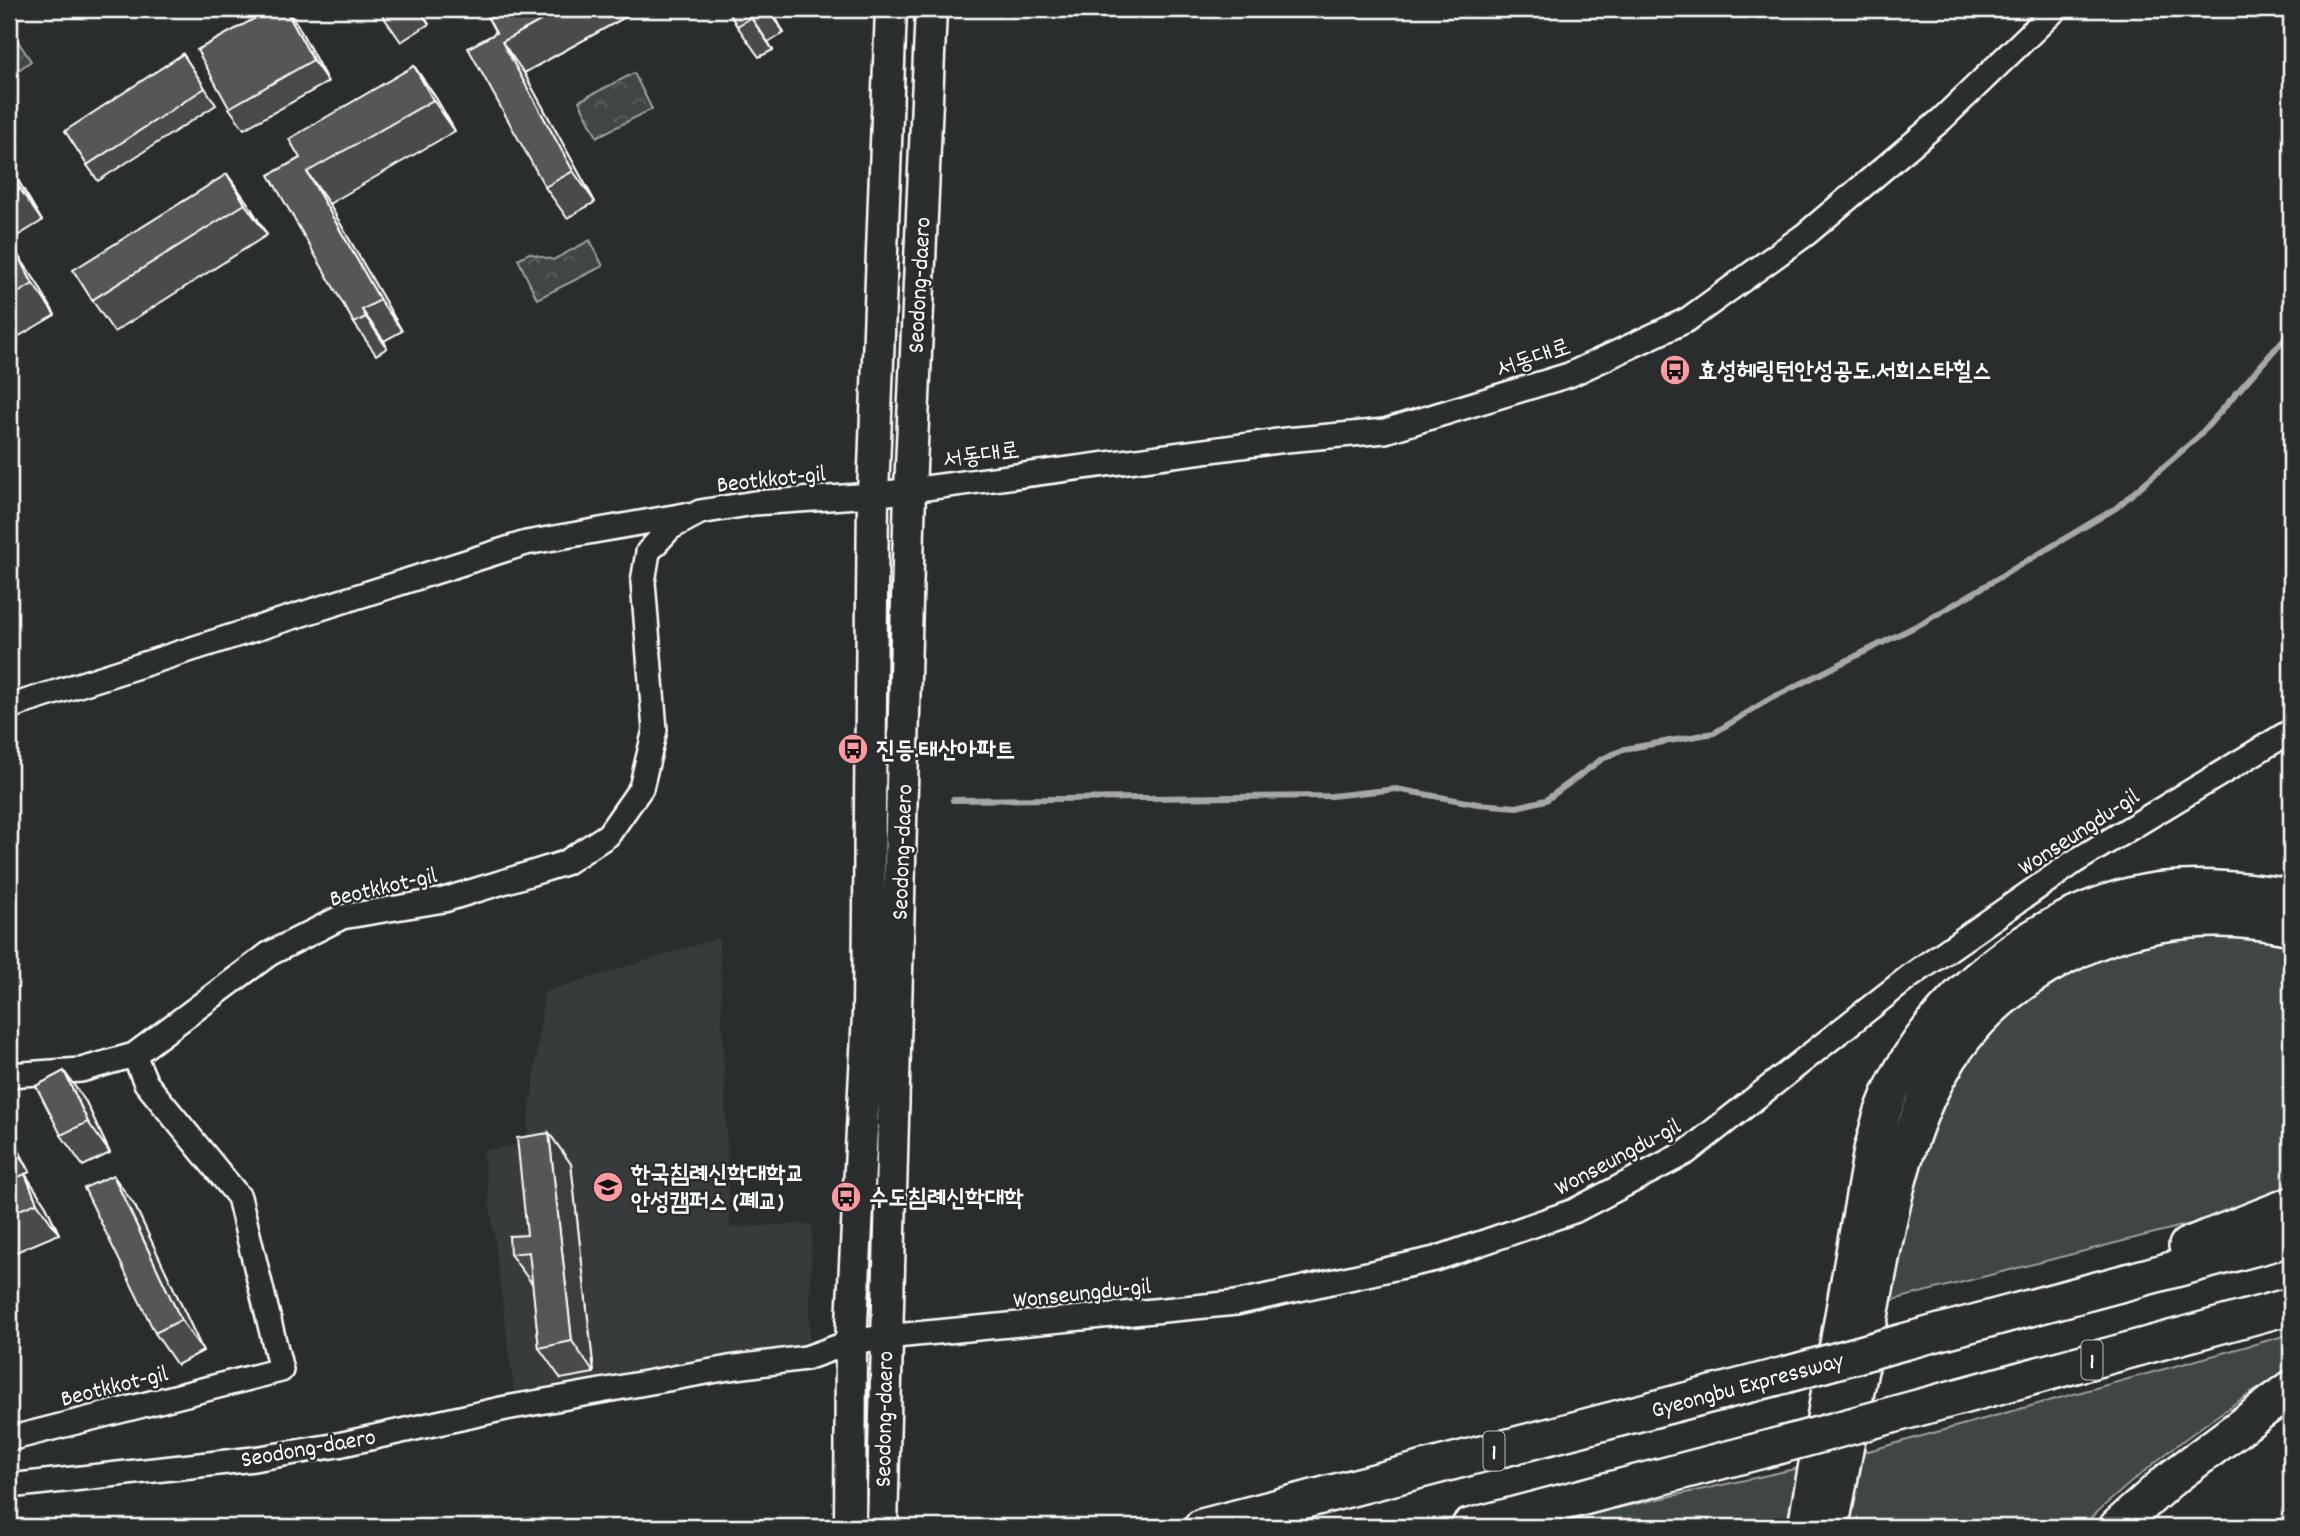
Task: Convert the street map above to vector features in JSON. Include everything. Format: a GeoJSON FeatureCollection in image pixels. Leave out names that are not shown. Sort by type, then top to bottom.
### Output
{"type":"FeatureCollection","features":[{"type":"Feature","properties":{"kind":"highway"},"geometry":{"type":"LineString","coordinates":[[1805,1527],[1851,1261],[1881,1118],[1912,1055],[1954,1001],[2007,955],[2055,925],[2101,905],[2162,890],[2226,888],[2291,897]]}},
{"type":"Feature","properties":{"kind":"highway"},"geometry":{"type":"LineString","coordinates":[[1830,1527],[1889,1213],[1905,1149],[1930,1091],[1969,1032],[2014,987],[2039,971],[2095,942],[2144,925],[2202,920],[2291,927]]}},
{"type":"Feature","properties":{"kind":"highway"},"geometry":{"type":"LineString","coordinates":[[2034,1305],[2291,1205]]}},
{"type":"Feature","properties":{"kind":"highway","name":"Gyeongbu Expressway"},"geometry":{"type":"LineString","coordinates":[[1202,1527],[2291,1238]]}},
{"type":"Feature","properties":{"kind":"highway","name":"1"},"geometry":{"type":"LineString","coordinates":[[1469,1527],[2291,1306]]}},
{"type":"Feature","properties":{"kind":"highway"},"geometry":{"type":"LineString","coordinates":[[2117,1527],[2168,1481],[2291,1389]]}},
{"type":"Feature","properties":{"kind":"main road","name":"Seodong-daero"},"geometry":{"type":"LineString","coordinates":[[850,1527],[851,1342],[868,1014],[873,495],[891,9]]}},
{"type":"Feature","properties":{"kind":"main road","name":"Seodong-daero"},"geometry":{"type":"LineString","coordinates":[[882,1527],[885,1337],[910,490],[931,9]]}},
{"type":"Feature","properties":{"kind":"street","name":"서동대로"},"geometry":{"type":"LineString","coordinates":[[910,490],[1286,440],[1385,431],[1569,375],[1687,320],[1806,234],[1942,118],[2056,9]]}},
{"type":"Feature","properties":{"kind":"street","name":"Beotkkot-gil"},"geometry":{"type":"LineString","coordinates":[[9,1439],[281,1370],[239,1197],[146,1083],[134,1055],[269,954],[342,917],[444,900],[565,863],[608,835],[640,788],[655,730],[643,582],[648,552],[670,528],[700,512],[754,503],[910,490]]}},
{"type":"Feature","properties":{"kind":"street"},"geometry":{"type":"LineString","coordinates":[[9,707],[526,543],[700,512]]}},
{"type":"Feature","properties":{"kind":"street","name":"Wonseungdu-gil"},"geometry":{"type":"LineString","coordinates":[[851,1342],[1236,1303],[1435,1259],[1574,1211],[1687,1152],[1920,969],[2074,862],[2291,731]]}},
{"type":"Feature","properties":{"kind":"street"},"geometry":{"type":"LineString","coordinates":[[9,1075],[81,1070],[134,1055]]}},
{"type":"Feature","properties":{"kind":"street","name":"Seodong-daero"},"geometry":{"type":"LineString","coordinates":[[9,1486],[254,1459],[338,1445],[506,1408],[729,1368],[806,1358],[851,1342]]}},
{"type":"Feature","properties":{"kind":"shaded area","name":"한국침례신학대학교 안성캠퍼스 (폐교)"},"geometry":{"type":"Polygon","coordinates":[[[719,938],[730,1227],[812,1224],[809,1343],[514,1391],[483,1151],[526,1143],[544,992],[719,938]]]}},
{"type":"Feature","properties":{"kind":"green space"},"geometry":{"type":"Polygon","coordinates":[[[9,28],[31,61],[9,77],[9,28]]]}},
{"type":"Feature","properties":{"kind":"green space"},"geometry":{"type":"Polygon","coordinates":[[[634,73],[652,109],[597,137],[579,101],[634,73]]]}},
{"type":"Feature","properties":{"kind":"green space"},"geometry":{"type":"Polygon","coordinates":[[[590,240],[603,266],[537,299],[518,259],[529,253],[553,260],[590,240]]]}},
{"type":"Feature","properties":{"kind":"green space"},"geometry":{"type":"Polygon","coordinates":[[[2201,930],[2291,941],[2291,1198],[1889,1301],[1923,1132],[1953,1076],[2014,1005],[2118,947],[2201,930]]]}},
{"type":"Feature","properties":{"kind":"green space"},"geometry":{"type":"Polygon","coordinates":[[[2291,1334],[2291,1369],[2181,1442],[2081,1527],[1846,1527],[1857,1454],[2291,1334]]]}},
{"type":"Feature","properties":{"kind":"green space"},"geometry":{"type":"Polygon","coordinates":[[[1799,1468],[1788,1527],[1548,1527],[1604,1511],[1799,1468]]]}},
{"type":"Feature","properties":{"kind":"building"},"geometry":{"type":"Polygon","coordinates":[[[272,9],[285,9],[313,60],[229,108],[197,50],[272,9]]]}},
{"type":"Feature","properties":{"kind":"building"},"geometry":{"type":"Polygon","coordinates":[[[562,9],[502,42],[573,171],[545,187],[468,48],[496,33],[484,11],[562,9]]]}},
{"type":"Feature","properties":{"kind":"building"},"geometry":{"type":"Polygon","coordinates":[[[727,9],[749,9],[746,10],[751,18],[737,26],[727,9]]]}},
{"type":"Feature","properties":{"kind":"building"},"geometry":{"type":"Polygon","coordinates":[[[183,54],[205,88],[87,165],[65,131],[183,54]]]}},
{"type":"Feature","properties":{"kind":"building"},"geometry":{"type":"Polygon","coordinates":[[[414,66],[433,100],[307,172],[380,300],[362,310],[366,317],[354,323],[269,175],[300,158],[289,139],[414,66]]]}},
{"type":"Feature","properties":{"kind":"building"},"geometry":{"type":"Polygon","coordinates":[[[9,171],[20,189],[9,196],[9,171]]]}},
{"type":"Feature","properties":{"kind":"building"},"geometry":{"type":"Polygon","coordinates":[[[227,174],[245,204],[92,300],[73,270],[227,174]]]}},
{"type":"Feature","properties":{"kind":"building"},"geometry":{"type":"Polygon","coordinates":[[[15,251],[33,284],[9,298],[9,255],[15,251]]]}},
{"type":"Feature","properties":{"kind":"building"},"geometry":{"type":"Polygon","coordinates":[[[64,1071],[88,1122],[61,1135],[36,1086],[64,1071]]]}},
{"type":"Feature","properties":{"kind":"building"},"geometry":{"type":"Polygon","coordinates":[[[549,1133],[572,1341],[539,1348],[529,1252],[510,1254],[509,1236],[527,1235],[517,1138],[549,1133]]]}},
{"type":"Feature","properties":{"kind":"building"},"geometry":{"type":"Polygon","coordinates":[[[9,1136],[19,1156],[9,1160],[9,1136]]]}},
{"type":"Feature","properties":{"kind":"building"},"geometry":{"type":"Polygon","coordinates":[[[25,1174],[37,1203],[9,1214],[9,1181],[25,1174]]]}},
{"type":"Feature","properties":{"kind":"building"},"geometry":{"type":"Polygon","coordinates":[[[113,1175],[181,1320],[155,1333],[84,1188],[113,1175]]]}},
{"type":"Feature","properties":{"kind":"waterway"},"geometry":{"type":"LineString","coordinates":[[953,800],[1331,796],[1396,789],[1478,804],[1517,807],[1546,800],[1602,759],[1625,749],[1714,733],[1768,700],[1926,621],[2116,508],[2199,436],[2291,331]]}},
{"type":"Feature","properties":{"kind":"place","name":"효성헤링턴안성공도.서희스타힐스"},"geometry":{"type":"Point","coordinates":[1675,370]}},
{"type":"Feature","properties":{"kind":"place","name":"진등.태산아파트"},"geometry":{"type":"Point","coordinates":[853,749]}},
{"type":"Feature","properties":{"kind":"place","name":"한국침례신학대학교 안성캠퍼스 (폐교)"},"geometry":{"type":"Point","coordinates":[608,1187]}},
{"type":"Feature","properties":{"kind":"place","name":"수도침례신학대학"},"geometry":{"type":"Point","coordinates":[846,1197]}}]}
